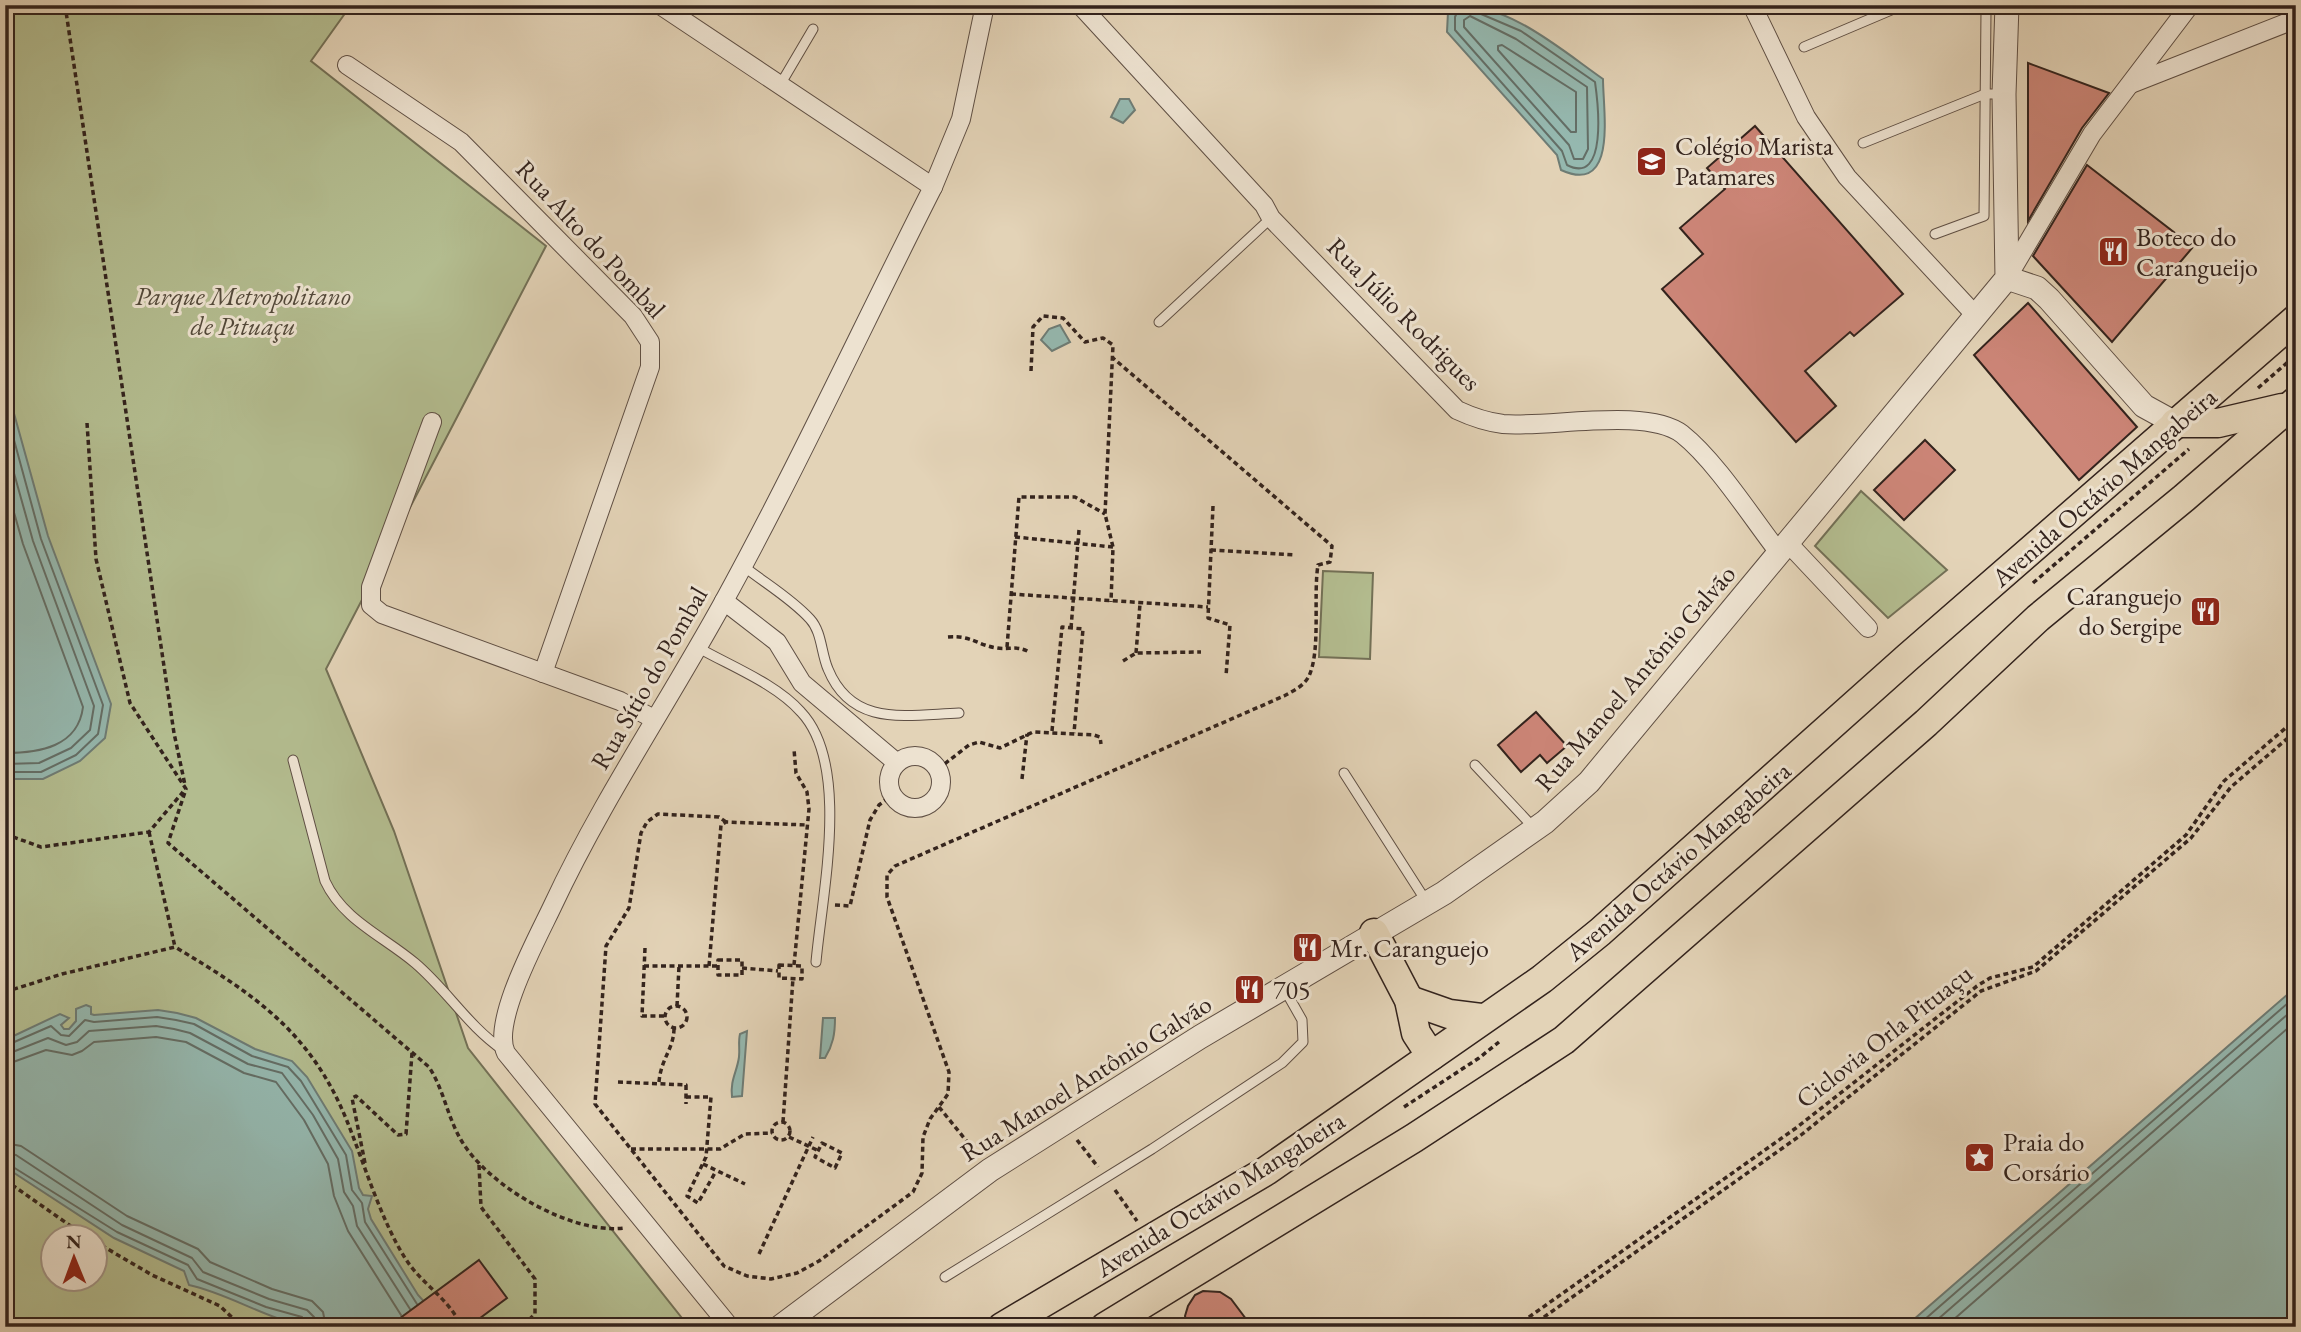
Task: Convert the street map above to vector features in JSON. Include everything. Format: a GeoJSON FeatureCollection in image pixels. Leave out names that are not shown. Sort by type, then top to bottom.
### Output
{"type":"FeatureCollection","features":[{"type":"Feature","properties":{"kind":"main road","name":"Avenida Octávio Mangabeira"},"geometry":{"type":"LineString","coordinates":[[1002,1327],[1266,1171],[1481,1018],[1542,979],[1600,932],[2296,319]]}},
{"type":"Feature","properties":{"kind":"main road","name":"Avenida Octávio Mangabeira"},"geometry":{"type":"LineString","coordinates":[[1105,1327],[1414,1138],[1564,1040],[1926,723],[2038,618],[2185,498],[2292,404]]}},
{"type":"Feature","properties":{"kind":"main road"},"geometry":{"type":"LineString","coordinates":[[2175,423],[2218,423],[2292,404]]}},
{"type":"Feature","properties":{"kind":"main road"},"geometry":{"type":"LineString","coordinates":[[1374,933],[1409,1000],[1412,1022],[1431,1056]]}},
{"type":"Feature","properties":{"kind":"main road"},"geometry":{"type":"LineString","coordinates":[[1409,1000],[1448,1014],[1481,1018]]}},
{"type":"Feature","properties":{"kind":"street"},"geometry":{"type":"LineString","coordinates":[[660,5],[933,187]]}},
{"type":"Feature","properties":{"kind":"street","name":"Rua Sítio do Pombal"},"geometry":{"type":"LineString","coordinates":[[506,1053],[502,1044],[503,1026],[528,959],[556,899],[654,719],[723,601],[933,187],[961,119],[985,5]]}},
{"type":"Feature","properties":{"kind":"street","name":"Rua Júlio Rodrigues"},"geometry":{"type":"LineString","coordinates":[[1080,5],[1264,205],[1271,218],[1457,410],[1500,424],[1660,423],[1680,433],[1699,450],[1784,549]]}},
{"type":"Feature","properties":{"kind":"street"},"geometry":{"type":"LineString","coordinates":[[1752,5],[1805,117],[1847,177],[1977,317]]}},
{"type":"Feature","properties":{"kind":"street"},"geometry":{"type":"LineString","coordinates":[[2007,278],[2092,134],[2190,5]]}},
{"type":"Feature","properties":{"kind":"street"},"geometry":{"type":"LineString","coordinates":[[2000,10],[1994,94],[2007,278]]}},
{"type":"Feature","properties":{"kind":"street"},"geometry":{"type":"LineString","coordinates":[[2131,83],[2296,19]]}},
{"type":"Feature","properties":{"kind":"street","name":"Rua Alto do Pombal"},"geometry":{"type":"LineString","coordinates":[[347,65],[461,142],[633,316],[650,342],[650,367],[543,673]]}},
{"type":"Feature","properties":{"kind":"street"},"geometry":{"type":"LineString","coordinates":[[2007,278],[2036,288],[2049,299],[2144,406],[2175,423]]}},
{"type":"Feature","properties":{"kind":"street","name":"Rua Manoel Antônio Galvão"},"geometry":{"type":"LineString","coordinates":[[780,1327],[990,1170],[1200,1037],[1374,933],[1428,904],[1535,829],[1589,782],[2007,278]]}},
{"type":"Feature","properties":{"kind":"street"},"geometry":{"type":"LineString","coordinates":[[432,422],[371,587],[370,605],[382,614],[620,701],[654,719]]}},
{"type":"Feature","properties":{"kind":"street"},"geometry":{"type":"LineString","coordinates":[[1784,549],[1868,628]]}},
{"type":"Feature","properties":{"kind":"street"},"geometry":{"type":"LineString","coordinates":[[723,601],[777,642],[802,683],[897,763]]}},
{"type":"Feature","properties":{"kind":"street"},"geometry":{"type":"LineString","coordinates":[[919,756],[930,760],[938,769],[941,780],[933,801],[923,807],[911,808],[900,804],[892,795],[890,772],[897,763],[907,757],[919,756]]}},
{"type":"Feature","properties":{"kind":"street"},"geometry":{"type":"LineString","coordinates":[[506,1053],[730,1327]]}},
{"type":"Feature","properties":{"kind":"lane"},"geometry":{"type":"LineString","coordinates":[[1804,47],[1903,5]]}},
{"type":"Feature","properties":{"kind":"lane"},"geometry":{"type":"LineString","coordinates":[[1974,5],[2000,10]]}},
{"type":"Feature","properties":{"kind":"lane"},"geometry":{"type":"LineString","coordinates":[[780,86],[813,29]]}},
{"type":"Feature","properties":{"kind":"lane"},"geometry":{"type":"LineString","coordinates":[[1863,143],[1994,94],[1984,216],[1935,234]]}},
{"type":"Feature","properties":{"kind":"lane"},"geometry":{"type":"LineString","coordinates":[[1159,322],[1271,218]]}},
{"type":"Feature","properties":{"kind":"lane"},"geometry":{"type":"LineString","coordinates":[[742,565],[810,619],[828,671],[856,706],[886,716],[959,713]]}},
{"type":"Feature","properties":{"kind":"lane"},"geometry":{"type":"LineString","coordinates":[[697,647],[788,699],[807,719],[822,747],[828,764],[831,806],[816,962]]}},
{"type":"Feature","properties":{"kind":"lane"},"geometry":{"type":"LineString","coordinates":[[293,760],[325,881],[334,900],[415,963],[480,1035],[506,1053]]}},
{"type":"Feature","properties":{"kind":"lane"},"geometry":{"type":"LineString","coordinates":[[1475,765],[1535,829]]}},
{"type":"Feature","properties":{"kind":"lane"},"geometry":{"type":"LineString","coordinates":[[1344,773],[1428,904]]}},
{"type":"Feature","properties":{"kind":"lane"},"geometry":{"type":"LineString","coordinates":[[945,1277],[1152,1149],[1282,1063],[1303,1042],[1302,1020],[1284,988]]}},
{"type":"Feature","properties":{"kind":"path"},"geometry":{"type":"LineString","coordinates":[[65,5],[174,733],[186,789],[168,843],[429,1067],[441,1085],[448,1113],[461,1141],[479,1165],[529,1201],[588,1227],[618,1229],[647,1225]]}},
{"type":"Feature","properties":{"kind":"path"},"geometry":{"type":"LineString","coordinates":[[1031,371],[1032,327],[1043,316],[1063,318],[1086,342],[1107,340],[1113,345],[1105,514],[1114,547],[1111,602]]}},
{"type":"Feature","properties":{"kind":"path"},"geometry":{"type":"LineString","coordinates":[[808,825],[726,822],[719,817],[658,814],[648,822],[641,833],[629,908],[606,946],[595,1104],[724,1266],[747,1276],[771,1279],[797,1273],[819,1261],[913,1192],[922,1173],[923,1138],[948,1094],[949,1072],[887,898],[887,875],[895,866],[1284,696],[1297,689],[1309,677],[1313,659],[1318,565],[1330,562],[1332,545],[1113,358]]}},
{"type":"Feature","properties":{"kind":"path"},"geometry":{"type":"LineString","coordinates":[[87,423],[96,559],[130,704],[186,789]]}},
{"type":"Feature","properties":{"kind":"path"},"geometry":{"type":"LineString","coordinates":[[1007,648],[1018,501],[1022,496],[1075,497],[1105,514]]}},
{"type":"Feature","properties":{"kind":"path"},"geometry":{"type":"LineString","coordinates":[[1213,506],[1208,607],[1210,621],[1224,621],[1230,625],[1226,676]]}},
{"type":"Feature","properties":{"kind":"path"},"geometry":{"type":"LineString","coordinates":[[1071,628],[1079,530]]}},
{"type":"Feature","properties":{"kind":"path"},"geometry":{"type":"LineString","coordinates":[[1015,537],[1114,547]]}},
{"type":"Feature","properties":{"kind":"path"},"geometry":{"type":"LineString","coordinates":[[1211,551],[1296,555]]}},
{"type":"Feature","properties":{"kind":"path"},"geometry":{"type":"LineString","coordinates":[[1011,594],[1208,607]]}},
{"type":"Feature","properties":{"kind":"path"},"geometry":{"type":"LineString","coordinates":[[1136,653],[1140,604]]}},
{"type":"Feature","properties":{"kind":"path"},"geometry":{"type":"LineString","coordinates":[[1052,731],[1062,627],[1083,629],[1074,733]]}},
{"type":"Feature","properties":{"kind":"path"},"geometry":{"type":"LineString","coordinates":[[948,637],[969,636],[994,647],[1022,648],[1029,652]]}},
{"type":"Feature","properties":{"kind":"path"},"geometry":{"type":"LineString","coordinates":[[1123,661],[1136,653],[1201,653]]}},
{"type":"Feature","properties":{"kind":"path","name":"Ciclovia Orla Pituaçu"},"geometry":{"type":"LineString","coordinates":[[1516,1327],[1796,1128],[1977,986],[1990,978],[2033,967],[2186,835],[2214,792],[2296,719]]}},
{"type":"Feature","properties":{"kind":"path"},"geometry":{"type":"LineString","coordinates":[[938,769],[968,745],[979,742],[1000,748],[1027,734],[1052,731],[1074,733],[1096,736],[1101,744]]}},
{"type":"Feature","properties":{"kind":"path"},"geometry":{"type":"LineString","coordinates":[[1530,1327],[1801,1135],[1981,992],[2036,971],[2192,838],[2231,787],[2296,731]]}},
{"type":"Feature","properties":{"kind":"path"},"geometry":{"type":"LineString","coordinates":[[1023,779],[1027,734]]}},
{"type":"Feature","properties":{"kind":"path"},"geometry":{"type":"LineString","coordinates":[[794,750],[796,773],[809,799],[794,965]]}},
{"type":"Feature","properties":{"kind":"path"},"geometry":{"type":"LineString","coordinates":[[5,834],[41,847],[149,832],[186,789]]}},
{"type":"Feature","properties":{"kind":"path"},"geometry":{"type":"LineString","coordinates":[[800,903],[850,906],[870,820],[879,805],[892,795]]}},
{"type":"Feature","properties":{"kind":"path"},"geometry":{"type":"LineString","coordinates":[[709,966],[718,831],[726,822]]}},
{"type":"Feature","properties":{"kind":"path"},"geometry":{"type":"LineString","coordinates":[[149,832],[175,947],[260,1000],[295,1035],[323,1076],[345,1117],[405,1258],[431,1289],[452,1307],[462,1327]]}},
{"type":"Feature","properties":{"kind":"path"},"geometry":{"type":"LineString","coordinates":[[5,992],[62,974],[175,947]]}},
{"type":"Feature","properties":{"kind":"path"},"geometry":{"type":"LineString","coordinates":[[645,948],[642,1016],[665,1016]]}},
{"type":"Feature","properties":{"kind":"path"},"geometry":{"type":"LineString","coordinates":[[718,960],[742,960],[742,968],[742,975],[718,975],[718,960]]}},
{"type":"Feature","properties":{"kind":"path"},"geometry":{"type":"LineString","coordinates":[[779,965],[794,965],[802,966],[802,979],[779,978],[779,965]]}},
{"type":"Feature","properties":{"kind":"path"},"geometry":{"type":"LineString","coordinates":[[645,966],[718,967]]}},
{"type":"Feature","properties":{"kind":"path"},"geometry":{"type":"LineString","coordinates":[[677,1006],[679,966]]}},
{"type":"Feature","properties":{"kind":"path"},"geometry":{"type":"LineString","coordinates":[[742,968],[779,971]]}},
{"type":"Feature","properties":{"kind":"path"},"geometry":{"type":"LineString","coordinates":[[789,1137],[791,1130],[783,1122],[793,978]]}},
{"type":"Feature","properties":{"kind":"path"},"geometry":{"type":"LineString","coordinates":[[677,1006],[686,1011],[687,1017],[683,1026],[674,1028],[665,1022],[665,1016],[670,1007],[677,1006]]}},
{"type":"Feature","properties":{"kind":"path"},"geometry":{"type":"LineString","coordinates":[[659,1082],[660,1065],[674,1038],[674,1028]]}},
{"type":"Feature","properties":{"kind":"path"},"geometry":{"type":"LineString","coordinates":[[367,1172],[352,1098],[356,1096],[398,1135],[406,1134],[412,1053]]}},
{"type":"Feature","properties":{"kind":"path"},"geometry":{"type":"LineString","coordinates":[[618,1082],[687,1085],[686,1104]]}},
{"type":"Feature","properties":{"kind":"path"},"geometry":{"type":"LineString","coordinates":[[686,1097],[711,1097],[708,1149],[687,1196],[698,1203],[716,1171]]}},
{"type":"Feature","properties":{"kind":"path"},"geometry":{"type":"LineString","coordinates":[[939,1107],[990,1170]]}},
{"type":"Feature","properties":{"kind":"path"},"geometry":{"type":"LineString","coordinates":[[772,1133],[776,1124],[783,1122]]}},
{"type":"Feature","properties":{"kind":"path"},"geometry":{"type":"LineString","coordinates":[[631,1149],[708,1149],[725,1147],[745,1134],[772,1133]]}},
{"type":"Feature","properties":{"kind":"path"},"geometry":{"type":"LineString","coordinates":[[772,1133],[779,1141],[789,1137],[818,1151]]}},
{"type":"Feature","properties":{"kind":"path"},"geometry":{"type":"LineString","coordinates":[[759,1254],[813,1136]]}},
{"type":"Feature","properties":{"kind":"path"},"geometry":{"type":"LineString","coordinates":[[822,1143],[842,1153],[835,1168],[815,1157],[818,1151],[822,1143]]}},
{"type":"Feature","properties":{"kind":"path"},"geometry":{"type":"LineString","coordinates":[[703,1164],[745,1184]]}},
{"type":"Feature","properties":{"kind":"path"},"geometry":{"type":"LineString","coordinates":[[479,1165],[481,1207],[535,1279],[535,1314],[521,1327]]}},
{"type":"Feature","properties":{"kind":"path"},"geometry":{"type":"LineString","coordinates":[[5,1180],[69,1224]]}},
{"type":"Feature","properties":{"kind":"path"},"geometry":{"type":"LineString","coordinates":[[108,1249],[152,1275],[220,1306],[242,1327]]}},
{"type":"Feature","properties":{"kind":"green space","name":"Parque Metropolitano de Pituaçu"},"geometry":{"type":"Polygon","coordinates":[[[5,5],[351,5],[311,61],[546,246],[326,669],[394,831],[468,1048],[689,1327],[5,1327],[5,5]]]}},
{"type":"Feature","properties":{"kind":"green space"},"geometry":{"type":"Polygon","coordinates":[[[1861,491],[1947,570],[1888,618],[1815,546],[1861,491]]]}},
{"type":"Feature","properties":{"kind":"green space"},"geometry":{"type":"Polygon","coordinates":[[[1323,571],[1373,573],[1370,659],[1319,657],[1323,571]]]}},
{"type":"Feature","properties":{"kind":"water"},"geometry":{"type":"Polygon","coordinates":[[[1456,5],[1496,12],[1515,21],[1552,42],[1603,79],[1603,146],[1599,161],[1592,171],[1579,175],[1561,170],[1557,155],[1447,32],[1448,12],[1456,5]]]}},
{"type":"Feature","properties":{"kind":"water"},"geometry":{"type":"Polygon","coordinates":[[[1120,99],[1129,99],[1135,110],[1123,123],[1111,117],[1120,99]]]}},
{"type":"Feature","properties":{"kind":"water"},"geometry":{"type":"Polygon","coordinates":[[[1060,325],[1070,342],[1052,351],[1041,340],[1049,329],[1060,325]]]}},
{"type":"Feature","properties":{"kind":"water"},"geometry":{"type":"Polygon","coordinates":[[[5,381],[48,536],[111,704],[105,738],[80,761],[43,779],[5,779],[5,381]]]}},
{"type":"Feature","properties":{"kind":"water"},"geometry":{"type":"Polygon","coordinates":[[[2296,987],[2296,1327],[1905,1327],[2296,987]]]}},
{"type":"Feature","properties":{"kind":"water"},"geometry":{"type":"Polygon","coordinates":[[[86,1005],[91,1007],[91,1014],[94,1015],[158,1010],[177,1013],[196,1018],[255,1049],[292,1061],[307,1077],[352,1151],[359,1188],[363,1195],[372,1196],[368,1209],[371,1219],[418,1295],[447,1327],[328,1328],[280,1319],[189,1285],[184,1271],[114,1238],[108,1234],[108,1224],[93,1224],[5,1167],[5,1040],[60,1014],[69,1018],[61,1025],[64,1029],[69,1029],[76,1021],[76,1009],[86,1005]]]}},
{"type":"Feature","properties":{"kind":"water"},"geometry":{"type":"Polygon","coordinates":[[[823,1018],[835,1018],[835,1029],[828,1053],[825,1058],[820,1058],[823,1018]]]}},
{"type":"Feature","properties":{"kind":"water"},"geometry":{"type":"Polygon","coordinates":[[[747,1031],[742,1096],[732,1097],[740,1034],[747,1031]]]}},
{"type":"Feature","properties":{"kind":"building"},"geometry":{"type":"Polygon","coordinates":[[[2028,63],[2109,93],[2082,128],[2028,221],[2028,63]]]}},
{"type":"Feature","properties":{"kind":"building"},"geometry":{"type":"Polygon","coordinates":[[[1755,126],[1903,294],[1854,336],[1850,332],[1805,371],[1836,406],[1796,442],[1662,289],[1703,254],[1680,228],[1725,189],[1707,168],[1755,126]]]}},
{"type":"Feature","properties":{"kind":"building","name":"Boteco do Carangueijo"},"geometry":{"type":"Polygon","coordinates":[[[2087,165],[2193,247],[2112,342],[2033,256],[2087,165]]]}},
{"type":"Feature","properties":{"kind":"building"},"geometry":{"type":"Polygon","coordinates":[[[2028,303],[2137,427],[2079,480],[1974,355],[2028,303]]]}},
{"type":"Feature","properties":{"kind":"building"},"geometry":{"type":"Polygon","coordinates":[[[1925,440],[1955,470],[1904,520],[1874,490],[1925,440]]]}},
{"type":"Feature","properties":{"kind":"building"},"geometry":{"type":"Polygon","coordinates":[[[1536,712],[1567,746],[1547,763],[1540,755],[1521,772],[1498,745],[1536,712]]]}},
{"type":"Feature","properties":{"kind":"building"},"geometry":{"type":"Polygon","coordinates":[[[479,1260],[507,1298],[468,1327],[388,1327],[479,1260]]]}},
{"type":"Feature","properties":{"kind":"building"},"geometry":{"type":"Polygon","coordinates":[[[1203,1291],[1220,1292],[1231,1299],[1252,1327],[1188,1327],[1185,1316],[1188,1306],[1195,1295],[1203,1291]]]}},
{"type":"Feature","properties":{"kind":"place","name":"Colégio Marista Patamares"},"geometry":{"type":"Point","coordinates":[1652,161]}},
{"type":"Feature","properties":{"kind":"place","name":"Boteco do Carangueijo"},"geometry":{"type":"Point","coordinates":[2113,252]}},
{"type":"Feature","properties":{"kind":"place","name":"Caranguejo do Sergipe"},"geometry":{"type":"Point","coordinates":[2205,611]}},
{"type":"Feature","properties":{"kind":"place","name":"Mr. Caranguejo"},"geometry":{"type":"Point","coordinates":[1307,948]}},
{"type":"Feature","properties":{"kind":"place","name":"705"},"geometry":{"type":"Point","coordinates":[1250,990]}},
{"type":"Feature","properties":{"kind":"place","name":"Praia do Corsário"},"geometry":{"type":"Point","coordinates":[1980,1157]}}]}
